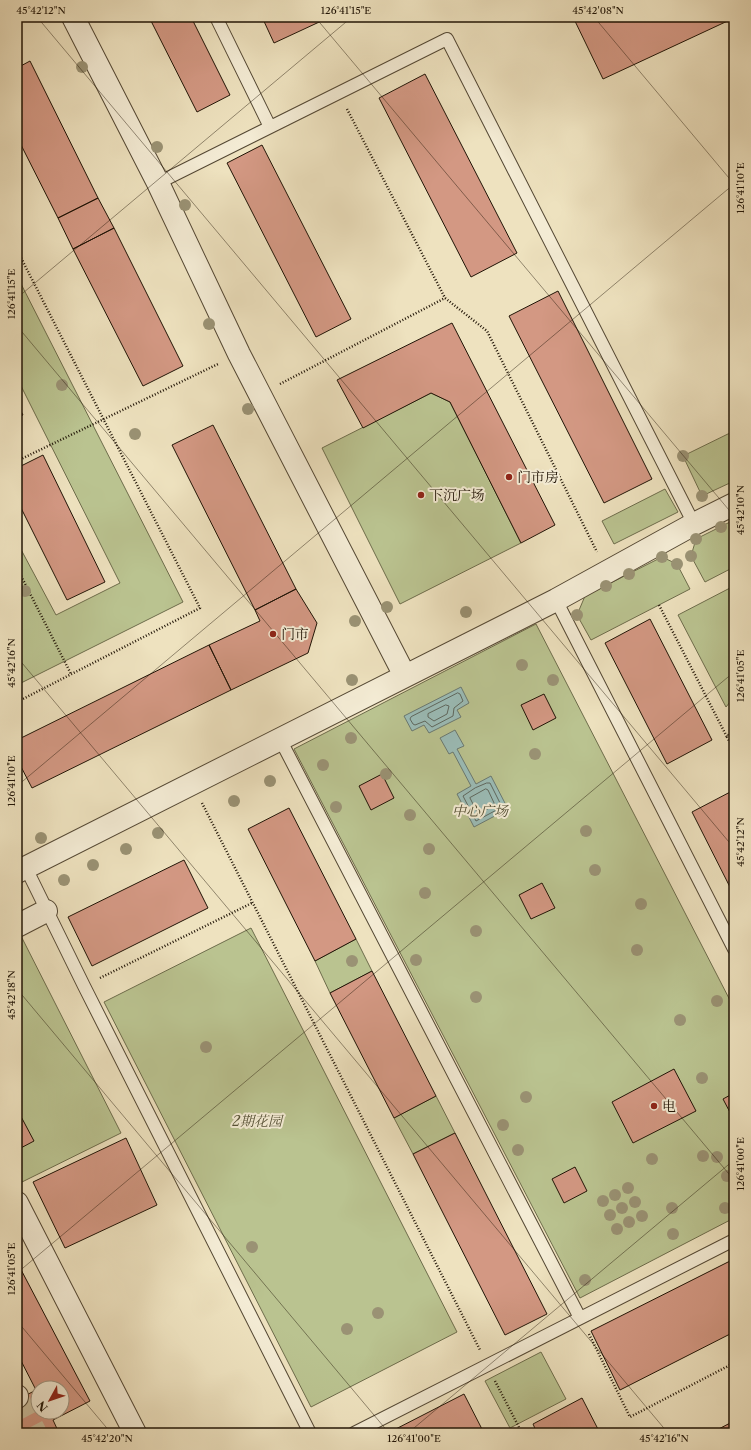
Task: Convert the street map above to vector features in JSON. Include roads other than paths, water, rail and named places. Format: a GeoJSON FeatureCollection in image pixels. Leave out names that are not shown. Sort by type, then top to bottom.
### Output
{"type":"FeatureCollection","features":[{"type":"Feature","properties":{"kind":"street"},"geometry":{"type":"LineString","coordinates":[[74,17],[158,183],[239,354],[405,676]]}},
{"type":"Feature","properties":{"kind":"street"},"geometry":{"type":"LineString","coordinates":[[21,870],[556,600],[694,524],[734,504]]}},
{"type":"Feature","properties":{"kind":"street"},"geometry":{"type":"LineString","coordinates":[[17,926],[46,911]]}},
{"type":"Feature","properties":{"kind":"street"},"geometry":{"type":"LineString","coordinates":[[17,1203],[135,1433]]}},
{"type":"Feature","properties":{"kind":"lane"},"geometry":{"type":"LineString","coordinates":[[216,17],[270,127]]}},
{"type":"Feature","properties":{"kind":"lane"},"geometry":{"type":"LineString","coordinates":[[158,183],[447,39],[694,524]]}},
{"type":"Feature","properties":{"kind":"lane"},"geometry":{"type":"LineString","coordinates":[[556,600],[734,949]]}},
{"type":"Feature","properties":{"kind":"lane"},"geometry":{"type":"LineString","coordinates":[[280,739],[580,1318]]}},
{"type":"Feature","properties":{"kind":"lane"},"geometry":{"type":"LineString","coordinates":[[21,870],[46,911],[310,1433]]}},
{"type":"Feature","properties":{"kind":"lane"},"geometry":{"type":"LineString","coordinates":[[354,1433],[734,1240]]}},
{"type":"Feature","properties":{"kind":"water"},"geometry":{"type":"Polygon","coordinates":[[[461,687],[469,703],[457,710],[461,717],[429,733],[424,725],[412,731],[404,716],[461,687]]]}},
{"type":"Feature","properties":{"kind":"water"},"geometry":{"type":"Polygon","coordinates":[[[455,730],[464,746],[457,749],[476,784],[491,776],[508,809],[474,827],[457,794],[471,786],[453,752],[449,754],[440,738],[455,730]]]}},
{"type":"Feature","properties":{"kind":"tunnel"},"geometry":{"type":"LineString","coordinates":[[17,1397],[36,1433]]}},
{"type":"Feature","properties":{"kind":"place","name":"门市房"},"geometry":{"type":"Point","coordinates":[509,477]}},
{"type":"Feature","properties":{"kind":"place","name":"下沉广场"},"geometry":{"type":"Point","coordinates":[421,495]}},
{"type":"Feature","properties":{"kind":"place","name":"门市"},"geometry":{"type":"Point","coordinates":[273,634]}},
{"type":"Feature","properties":{"kind":"place","name":"电"},"geometry":{"type":"Point","coordinates":[654,1106]}},
{"type":"Feature","properties":{"kind":"park label","name":"中心广场"},"geometry":{"type":"Point","coordinates":[480,811]}},
{"type":"Feature","properties":{"kind":"park label","name":"2期花园"},"geometry":{"type":"Point","coordinates":[257,1121]}}]}
